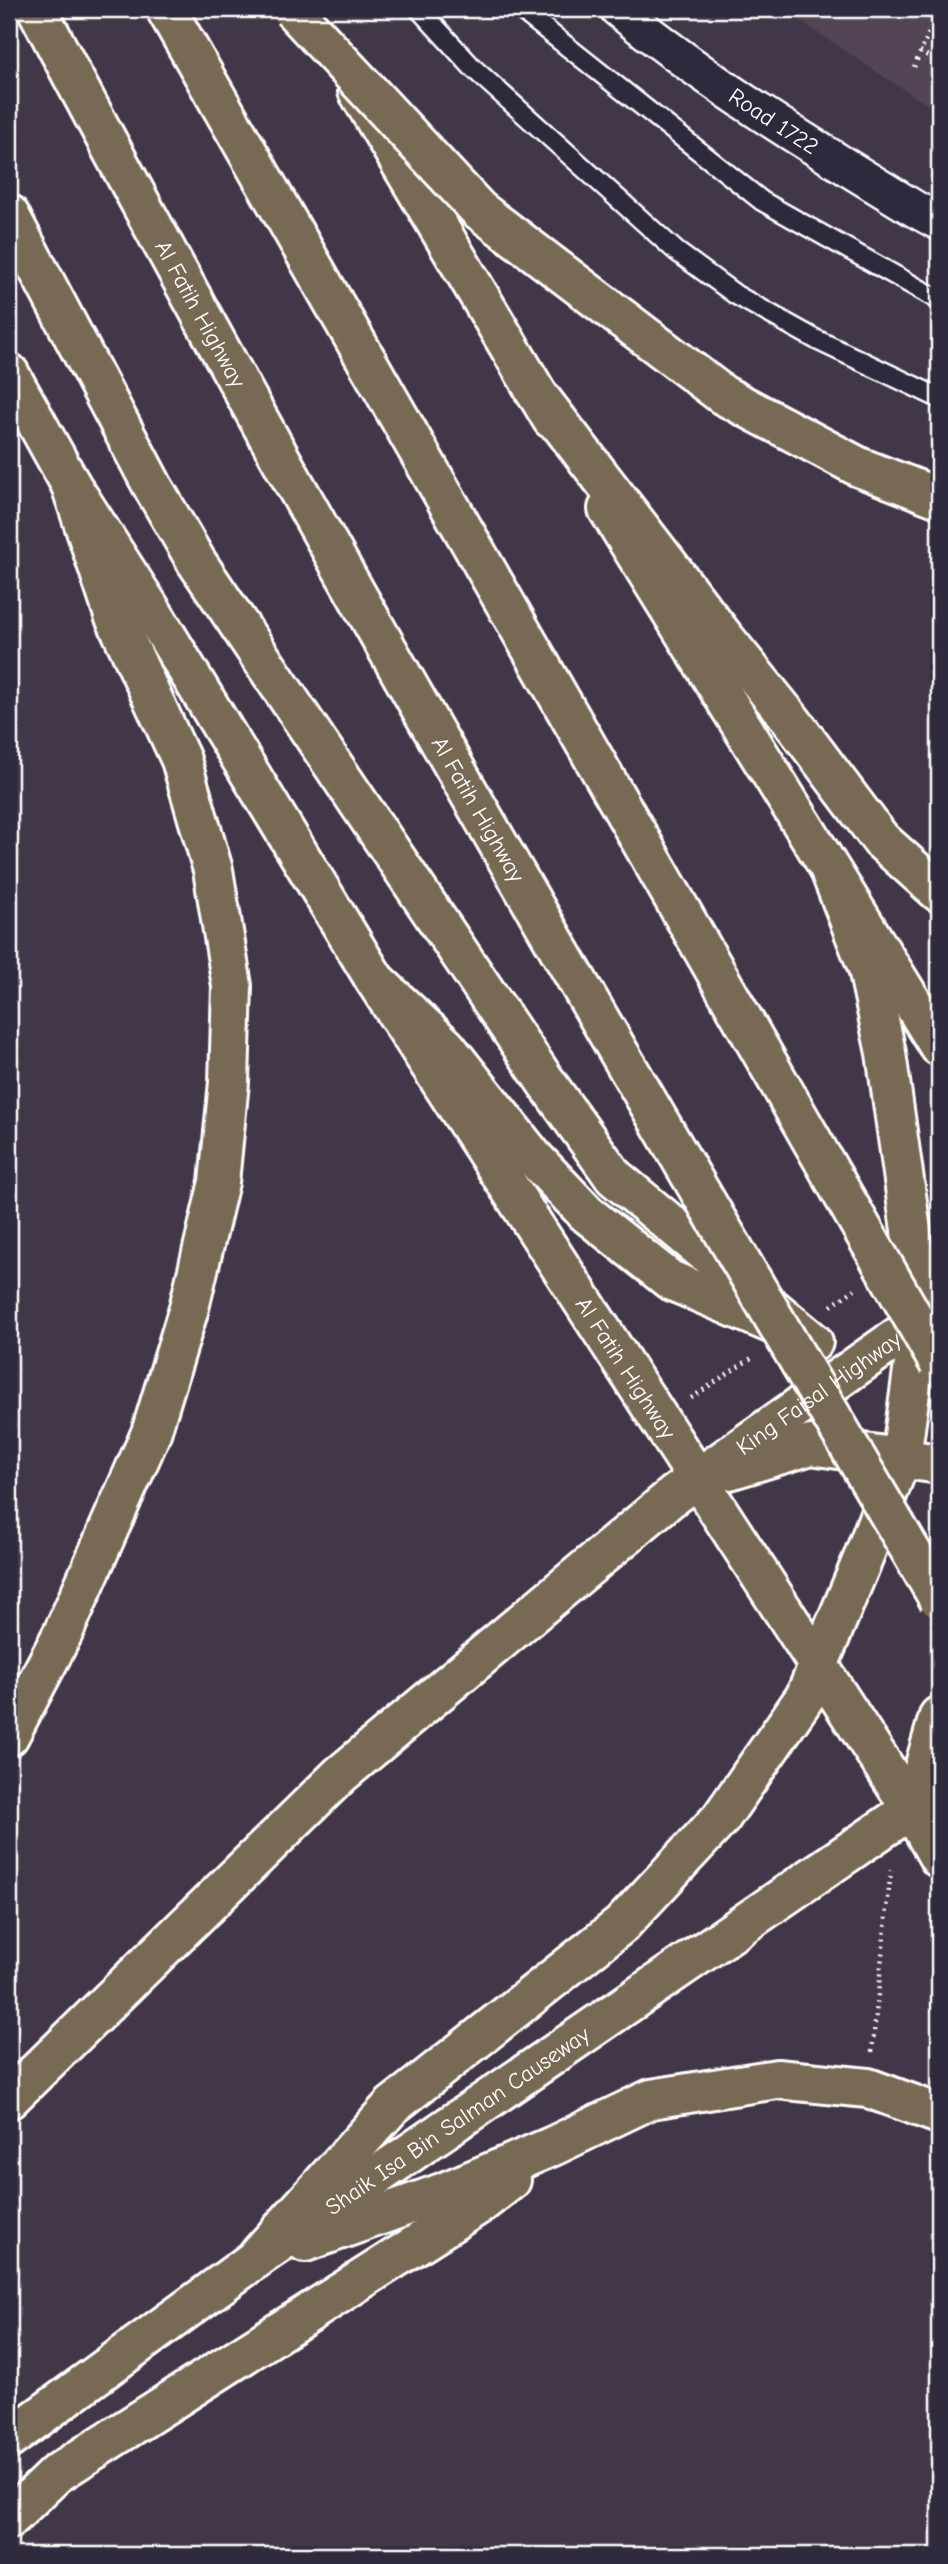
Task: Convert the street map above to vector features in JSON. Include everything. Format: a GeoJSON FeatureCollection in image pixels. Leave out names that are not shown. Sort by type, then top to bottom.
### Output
{"type":"FeatureCollection","features":[{"type":"Feature","properties":{"kind":"main road","name":"Al Fatih Highway"},"geometry":{"type":"LineString","coordinates":[[37,9],[361,606],[715,1219],[939,1600]]}},
{"type":"Feature","properties":{"kind":"main road"},"geometry":{"type":"LineString","coordinates":[[166,9],[931,1369]]}},
{"type":"Feature","properties":{"kind":"main road"},"geometry":{"type":"LineString","coordinates":[[292,9],[479,210],[723,395],[859,467],[939,498]]}},
{"type":"Feature","properties":{"kind":"main road"},"geometry":{"type":"LineString","coordinates":[[309,9],[534,390],[939,1046]]}},
{"type":"Feature","properties":{"kind":"main road"},"geometry":{"type":"LineString","coordinates":[[9,214],[153,487],[196,561],[546,1082],[614,1177],[800,1334]]}},
{"type":"Feature","properties":{"kind":"main road","name":"Al Fatih Highway"},"geometry":{"type":"LineString","coordinates":[[9,373],[71,485],[151,610],[374,980],[913,1808],[939,1858]]}},
{"type":"Feature","properties":{"kind":"main road"},"geometry":{"type":"LineString","coordinates":[[534,390],[881,840],[939,892]]}},
{"type":"Feature","properties":{"kind":"main road"},"geometry":{"type":"LineString","coordinates":[[9,1736],[63,1633],[151,1433],[189,1308],[219,1182],[229,1082],[232,986],[213,870],[181,760],[114,615],[71,485]]}},
{"type":"Feature","properties":{"kind":"main road"},"geometry":{"type":"LineString","coordinates":[[254,2260],[393,2106],[621,1925],[721,1818],[805,1697],[862,1561],[931,1369],[930,1314],[911,1230],[886,1053],[868,968],[831,873]]}},
{"type":"Feature","properties":{"kind":"main road"},"geometry":{"type":"LineString","coordinates":[[374,980],[446,1048],[533,1157],[587,1214],[670,1280],[800,1334],[859,1363],[931,1369]]}},
{"type":"Feature","properties":{"kind":"main road","name":"King Faisal Highway"},"geometry":{"type":"LineString","coordinates":[[700,1479],[930,1314]]}},
{"type":"Feature","properties":{"kind":"main road"},"geometry":{"type":"LineString","coordinates":[[9,2099],[340,1775],[653,1512],[700,1479],[811,1445],[939,1464]]}},
{"type":"Feature","properties":{"kind":"main road"},"geometry":{"type":"LineString","coordinates":[[913,1808],[939,1716]]}},
{"type":"Feature","properties":{"kind":"main road","name":"Shaik Isa Bin Salman Causeway"},"geometry":{"type":"LineString","coordinates":[[9,2439],[254,2260],[913,1808]]}},
{"type":"Feature","properties":{"kind":"main road"},"geometry":{"type":"LineString","coordinates":[[254,2260],[442,2193],[553,2146],[651,2099],[777,2079],[868,2088],[939,2114]]}},
{"type":"Feature","properties":{"kind":"main road"},"geometry":{"type":"LineString","coordinates":[[9,2519],[56,2474],[481,2204],[553,2146]]}},
{"type":"Feature","properties":{"kind":"street","name":"Road 1722"},"geometry":{"type":"LineString","coordinates":[[618,9],[692,67],[766,117],[939,222]]}},
{"type":"Feature","properties":{"kind":"lane"},"geometry":{"type":"LineString","coordinates":[[419,9],[473,68],[676,251],[736,295],[817,340],[939,398]]}},
{"type":"Feature","properties":{"kind":"lane"},"geometry":{"type":"LineString","coordinates":[[520,9],[762,201],[939,300]]}},
{"type":"Feature","properties":{"kind":"path"},"geometry":{"type":"LineString","coordinates":[[914,67],[939,9]]}},
{"type":"Feature","properties":{"kind":"path"},"geometry":{"type":"LineString","coordinates":[[920,51],[939,63]]}},
{"type":"Feature","properties":{"kind":"path"},"geometry":{"type":"LineString","coordinates":[[660,1419],[800,1334],[860,1286]]}},
{"type":"Feature","properties":{"kind":"path"},"geometry":{"type":"LineString","coordinates":[[868,2088],[894,1836],[913,1808]]}},
{"type":"Feature","properties":{"kind":"shaded area"},"geometry":{"type":"Polygon","coordinates":[[[783,9],[939,9],[939,112],[884,77],[783,9]]]}}]}
